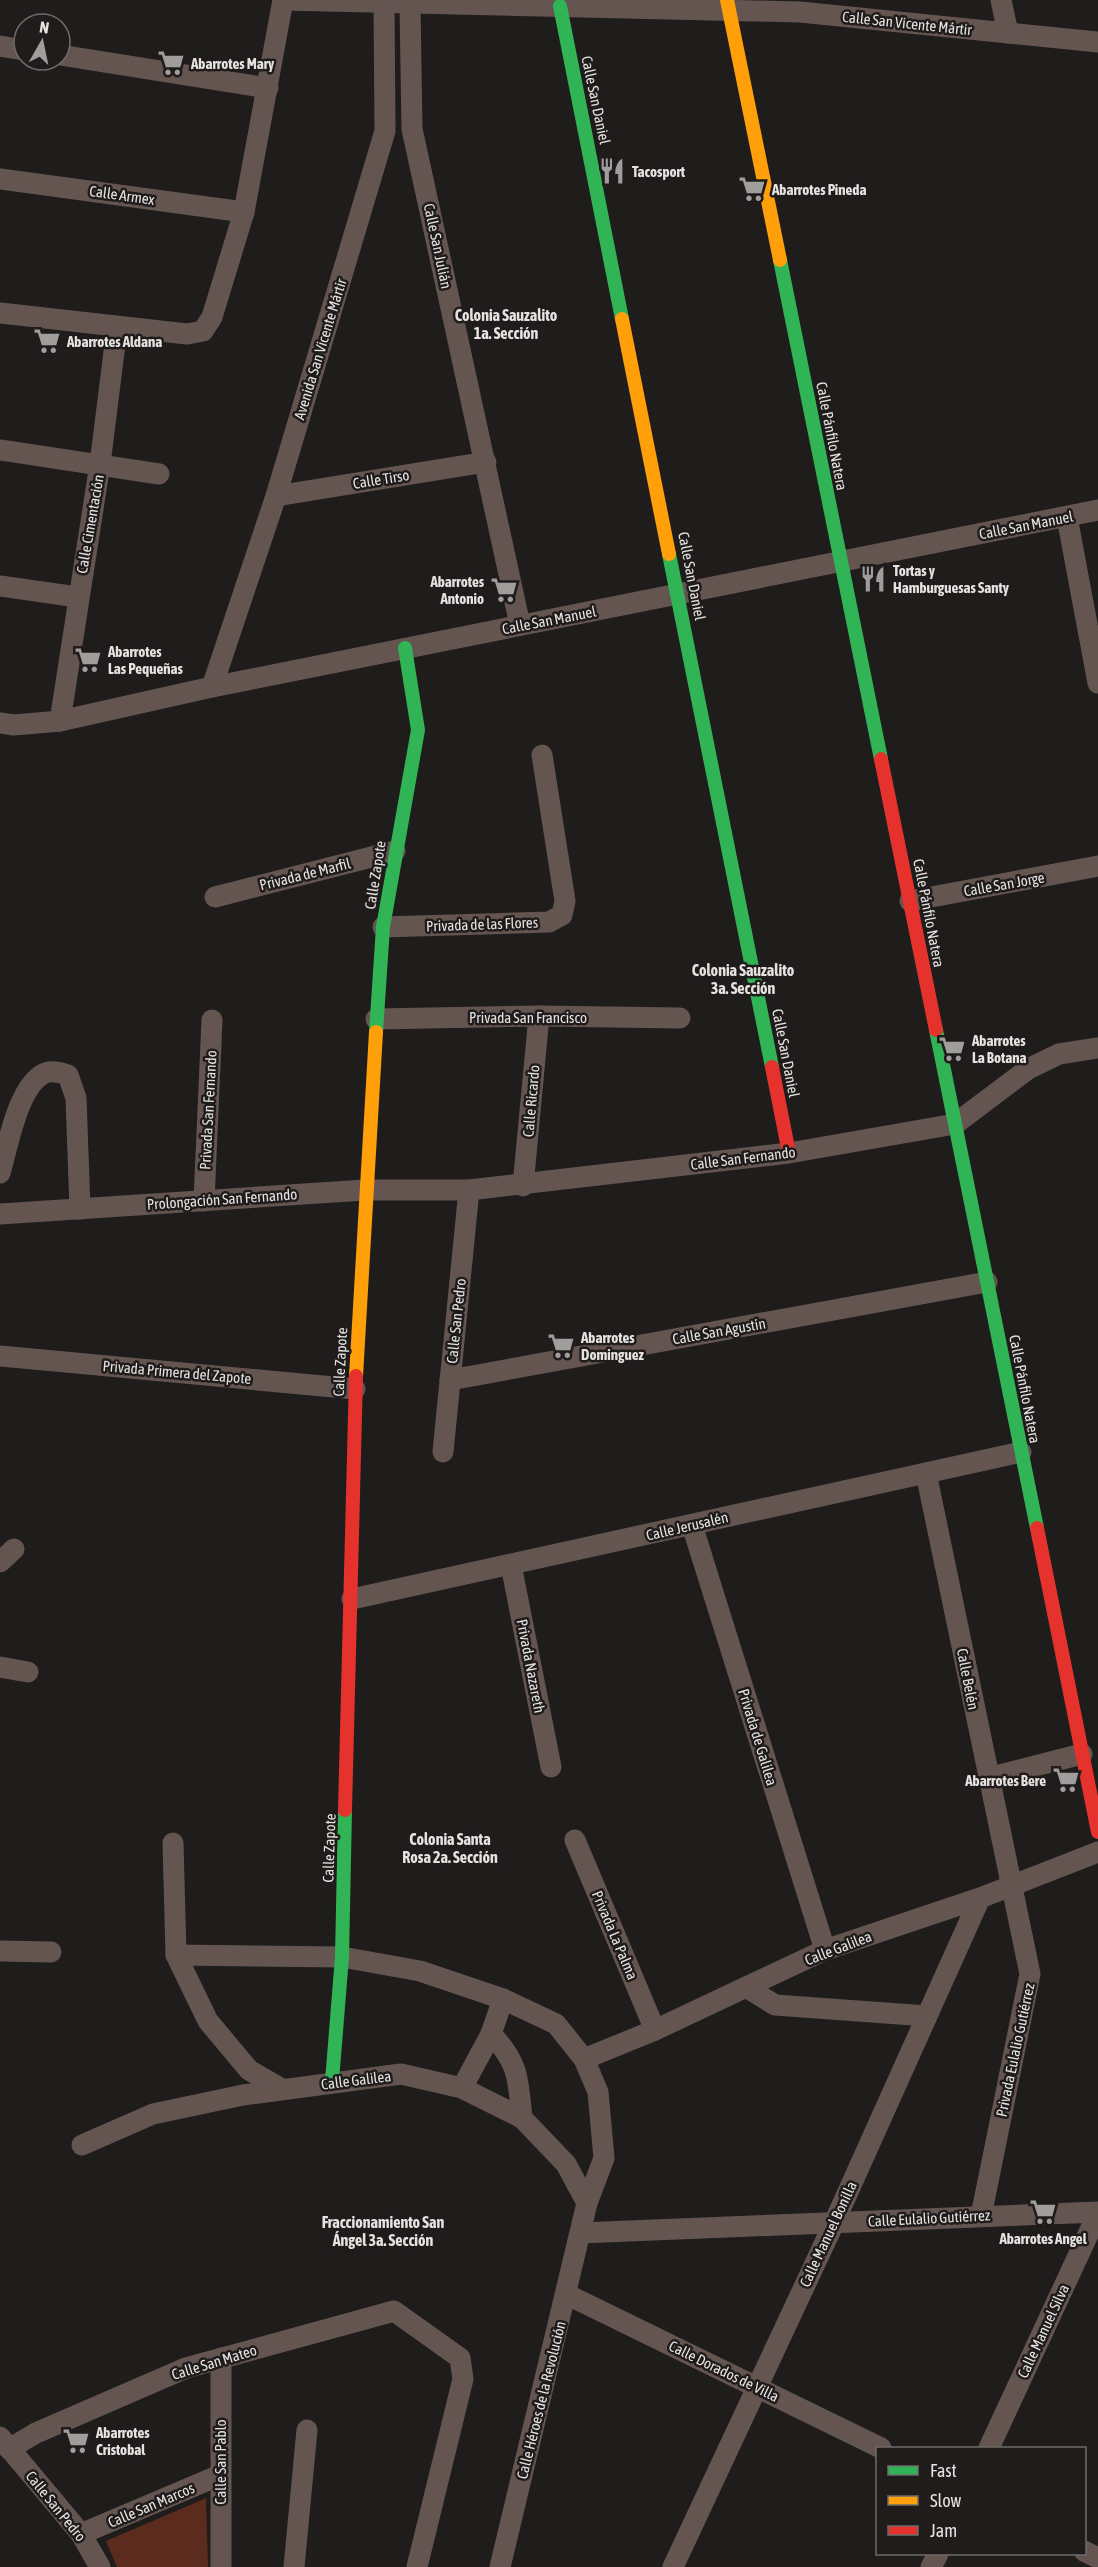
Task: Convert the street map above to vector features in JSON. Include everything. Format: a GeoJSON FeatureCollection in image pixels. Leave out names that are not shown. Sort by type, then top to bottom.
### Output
{"type":"FeatureCollection","features":[{"type":"Feature","properties":{"kind":"street"},"geometry":{"type":"LineString","coordinates":[[0,313],[117,328],[187,334],[203,331],[212,317],[244,212],[283,0]]}},
{"type":"Feature","properties":{"kind":"street","name":"Calle San Vicente Mártir"},"geometry":{"type":"LineString","coordinates":[[283,0],[560,6],[802,6],[1008,33],[1098,42]]}},
{"type":"Feature","properties":{"kind":"street"},"geometry":{"type":"LineString","coordinates":[[1001,0],[1008,33]]}},
{"type":"Feature","properties":{"kind":"street","name":"Avenida San Vicente Mártir"},"geometry":{"type":"LineString","coordinates":[[212,687],[276,496],[385,131],[384,3]]}},
{"type":"Feature","properties":{"kind":"street","name":"Calle San Julián"},"geometry":{"type":"LineString","coordinates":[[410,4],[412,129],[520,625]]}},
{"type":"Feature","properties":{"kind":"street","name":"Calle San Daniel"},"geometry":{"type":"LineString","coordinates":[[560,6],[680,596],[789,1153]]}},
{"type":"Feature","properties":{"kind":"street","name":"Calle Pánfilo Natera"},"geometry":{"type":"LineString","coordinates":[[728,6],[1098,1832]]}},
{"type":"Feature","properties":{"kind":"street"},"geometry":{"type":"LineString","coordinates":[[72,58],[268,88]]}},
{"type":"Feature","properties":{"kind":"street"},"geometry":{"type":"LineString","coordinates":[[385,131],[412,129]]}},
{"type":"Feature","properties":{"kind":"street","name":"Calle Armex"},"geometry":{"type":"LineString","coordinates":[[0,179],[244,212]]}},
{"type":"Feature","properties":{"kind":"street","name":"Calle Cimentación"},"geometry":{"type":"LineString","coordinates":[[60,721],[77,597],[100,464],[117,328]]}},
{"type":"Feature","properties":{"kind":"street"},"geometry":{"type":"LineString","coordinates":[[0,450],[159,474]]}},
{"type":"Feature","properties":{"kind":"street","name":"Calle Tirso"},"geometry":{"type":"LineString","coordinates":[[276,496],[486,462]]}},
{"type":"Feature","properties":{"kind":"street","name":"Calle San Manuel"},"geometry":{"type":"LineString","coordinates":[[0,723],[60,721],[212,687],[520,625],[680,596],[841,561],[1098,510]]}},
{"type":"Feature","properties":{"kind":"street"},"geometry":{"type":"LineString","coordinates":[[1067,517],[1098,683]]}},
{"type":"Feature","properties":{"kind":"street"},"geometry":{"type":"LineString","coordinates":[[0,586],[77,597]]}},
{"type":"Feature","properties":{"kind":"street","name":"Calle Zapote"},"geometry":{"type":"LineString","coordinates":[[333,2082],[342,1957],[352,1599],[355,1389],[365,1190],[383,927],[418,730],[405,648]]}},
{"type":"Feature","properties":{"kind":"street","name":"Privada de las Flores"},"geometry":{"type":"LineString","coordinates":[[383,927],[549,922],[562,915],[565,901],[542,755]]}},
{"type":"Feature","properties":{"kind":"street","name":"Privada de Marfil"},"geometry":{"type":"LineString","coordinates":[[215,897],[395,851]]}},
{"type":"Feature","properties":{"kind":"street","name":"Calle San Jorge"},"geometry":{"type":"LineString","coordinates":[[910,901],[1098,866]]}},
{"type":"Feature","properties":{"kind":"street","name":"Privada San Francisco"},"geometry":{"type":"LineString","coordinates":[[376,1018],[539,1016],[680,1018]]}},
{"type":"Feature","properties":{"kind":"street","name":"Calle Ricardo"},"geometry":{"type":"LineString","coordinates":[[523,1186],[539,1016]]}},
{"type":"Feature","properties":{"kind":"street","name":"Privada San Fernando"},"geometry":{"type":"LineString","coordinates":[[204,1201],[212,1020]]}},
{"type":"Feature","properties":{"kind":"street","name":"Calle San Fernando"},"geometry":{"type":"LineString","coordinates":[[365,1190],[469,1190],[523,1186],[789,1153],[955,1124],[1028,1069],[1059,1054],[1098,1048]]}},
{"type":"Feature","properties":{"kind":"street"},"geometry":{"type":"LineString","coordinates":[[0,1173],[26,1090],[45,1073],[57,1071],[68,1075],[76,1098],[80,1209]]}},
{"type":"Feature","properties":{"kind":"street","name":"Prolongación San Fernando"},"geometry":{"type":"LineString","coordinates":[[0,1214],[365,1190]]}},
{"type":"Feature","properties":{"kind":"street","name":"Calle San Pedro"},"geometry":{"type":"LineString","coordinates":[[443,1452],[469,1190]]}},
{"type":"Feature","properties":{"kind":"street","name":"Calle San Agustín"},"geometry":{"type":"LineString","coordinates":[[450,1380],[987,1282]]}},
{"type":"Feature","properties":{"kind":"street","name":"Privada Primera del Zapote"},"geometry":{"type":"LineString","coordinates":[[0,1356],[355,1389]]}},
{"type":"Feature","properties":{"kind":"street","name":"Calle Jerusalén"},"geometry":{"type":"LineString","coordinates":[[352,1599],[1021,1452]]}},
{"type":"Feature","properties":{"kind":"street","name":"Calle Belén"},"geometry":{"type":"LineString","coordinates":[[926,1473],[1010,1886]]}},
{"type":"Feature","properties":{"kind":"street","name":"Privada de Galilea"},"geometry":{"type":"LineString","coordinates":[[692,1525],[825,1950]]}},
{"type":"Feature","properties":{"kind":"street","name":"Privada Nazareth"},"geometry":{"type":"LineString","coordinates":[[512,1565],[551,1767]]}},
{"type":"Feature","properties":{"kind":"street"},"geometry":{"type":"LineString","coordinates":[[0,1667],[28,1672]]}},
{"type":"Feature","properties":{"kind":"street"},"geometry":{"type":"LineString","coordinates":[[988,1778],[1082,1754]]}},
{"type":"Feature","properties":{"kind":"street","name":"Privada La Palma"},"geometry":{"type":"LineString","coordinates":[[574,1840],[655,2030]]}},
{"type":"Feature","properties":{"kind":"street"},"geometry":{"type":"LineString","coordinates":[[173,1843],[176,1955],[208,2021],[249,2070],[282,2090]]}},
{"type":"Feature","properties":{"kind":"street","name":"Calle Galilea"},"geometry":{"type":"LineString","coordinates":[[584,2059],[655,2030],[825,1950],[980,1898],[1098,1852]]}},
{"type":"Feature","properties":{"kind":"street","name":"Privada Eulalio Gutiérrez"},"geometry":{"type":"LineString","coordinates":[[981,2216],[1030,1974],[1010,1886]]}},
{"type":"Feature","properties":{"kind":"street","name":"Calle Manuel Bonilla"},"geometry":{"type":"LineString","coordinates":[[672,2567],[834,2223],[980,1898]]}},
{"type":"Feature","properties":{"kind":"street"},"geometry":{"type":"LineString","coordinates":[[0,1951],[51,1952]]}},
{"type":"Feature","properties":{"kind":"street"},"geometry":{"type":"LineString","coordinates":[[176,1955],[342,1957],[420,1971],[503,1999],[556,2024],[584,2059],[598,2092],[604,2158],[587,2204],[580,2233]]}},
{"type":"Feature","properties":{"kind":"street"},"geometry":{"type":"LineString","coordinates":[[746,1987],[775,2005],[927,2016]]}},
{"type":"Feature","properties":{"kind":"street"},"geometry":{"type":"LineString","coordinates":[[462,2088],[492,2034],[503,1999]]}},
{"type":"Feature","properties":{"kind":"street"},"geometry":{"type":"LineString","coordinates":[[492,2034],[510,2053],[518,2081],[522,2118]]}},
{"type":"Feature","properties":{"kind":"street","name":"Calle Galilea"},"geometry":{"type":"LineString","coordinates":[[82,2145],[153,2114],[282,2090],[401,2074],[462,2088],[522,2118],[566,2164],[587,2204]]}},
{"type":"Feature","properties":{"kind":"street","name":"Calle Eulalio Gutiérrez"},"geometry":{"type":"LineString","coordinates":[[580,2233],[1098,2212]]}},
{"type":"Feature","properties":{"kind":"street","name":"Calle Manuel Silva"},"geometry":{"type":"LineString","coordinates":[[989,2447],[1098,2212]]}},
{"type":"Feature","properties":{"kind":"street","name":"Calle Héroes de la Revolución"},"geometry":{"type":"LineString","coordinates":[[500,2567],[580,2233]]}},
{"type":"Feature","properties":{"kind":"street","name":"Calle Dorados de Villa"},"geometry":{"type":"LineString","coordinates":[[566,2294],[879,2447]]}},
{"type":"Feature","properties":{"kind":"street","name":"Calle San Mateo"},"geometry":{"type":"LineString","coordinates":[[5,2443],[36,2433],[186,2368],[394,2312],[460,2358],[463,2379],[417,2567]]}},
{"type":"Feature","properties":{"kind":"street","name":"Calle San Pablo"},"geometry":{"type":"LineString","coordinates":[[221,2358],[221,2567]]}},
{"type":"Feature","properties":{"kind":"street"},"geometry":{"type":"LineString","coordinates":[[294,2567],[307,2430]]}},
{"type":"Feature","properties":{"kind":"street","name":"Calle San Pedro"},"geometry":{"type":"LineString","coordinates":[[5,2443],[81,2534],[96,2565]]}},
{"type":"Feature","properties":{"kind":"street","name":"Calle San Marcos"},"geometry":{"type":"LineString","coordinates":[[81,2534],[220,2475]]}},
{"type":"Feature","properties":{"kind":"shaded area"},"geometry":{"type":"Polygon","coordinates":[[[206,2498],[208,2567],[117,2567],[106,2541],[206,2498]]]}},
{"type":"Feature","properties":{"kind":"traffic: fast"},"geometry":{"type":"LineString","coordinates":[[560,6],[622,319]]}},
{"type":"Feature","properties":{"kind":"traffic: fast"},"geometry":{"type":"LineString","coordinates":[[780,260],[881,759]]}},
{"type":"Feature","properties":{"kind":"traffic: fast"},"geometry":{"type":"LineString","coordinates":[[669,554],[772,1067]]}},
{"type":"Feature","properties":{"kind":"traffic: fast"},"geometry":{"type":"LineString","coordinates":[[376,1032],[383,927],[418,730],[405,648]]}},
{"type":"Feature","properties":{"kind":"traffic: fast"},"geometry":{"type":"LineString","coordinates":[[936,1030],[1037,1528]]}},
{"type":"Feature","properties":{"kind":"traffic: fast"},"geometry":{"type":"LineString","coordinates":[[332,2081],[342,1957],[345,1810]]}},
{"type":"Feature","properties":{"kind":"traffic: slow"},"geometry":{"type":"LineString","coordinates":[[727,0],[780,260]]}},
{"type":"Feature","properties":{"kind":"traffic: slow"},"geometry":{"type":"LineString","coordinates":[[622,319],[669,554]]}},
{"type":"Feature","properties":{"kind":"traffic: slow"},"geometry":{"type":"LineString","coordinates":[[356,1376],[376,1032]]}},
{"type":"Feature","properties":{"kind":"traffic: jam"},"geometry":{"type":"LineString","coordinates":[[881,759],[936,1030]]}},
{"type":"Feature","properties":{"kind":"traffic: jam"},"geometry":{"type":"LineString","coordinates":[[772,1067],[789,1153]]}},
{"type":"Feature","properties":{"kind":"traffic: jam"},"geometry":{"type":"LineString","coordinates":[[345,1810],[356,1376]]}},
{"type":"Feature","properties":{"kind":"traffic: jam"},"geometry":{"type":"LineString","coordinates":[[1037,1528],[1098,1832]]}},
{"type":"Feature","properties":{"kind":"place","name":"Abarrotes Mary"},"geometry":{"type":"Point","coordinates":[171,63]}},
{"type":"Feature","properties":{"kind":"place","name":"Tacosport"},"geometry":{"type":"Point","coordinates":[612,171]}},
{"type":"Feature","properties":{"kind":"place","name":"Abarrotes Pineda"},"geometry":{"type":"Point","coordinates":[752,189]}},
{"type":"Feature","properties":{"kind":"place","name":"Abarrotes Aldana"},"geometry":{"type":"Point","coordinates":[47,341]}},
{"type":"Feature","properties":{"kind":"place","name":"Tortas y Hamburguesas Santy"},"geometry":{"type":"Point","coordinates":[873,579]}},
{"type":"Feature","properties":{"kind":"place","name":"Abarrotes Antonio"},"geometry":{"type":"Point","coordinates":[504,590]}},
{"type":"Feature","properties":{"kind":"place","name":"Abarrotes Las Pequeñas"},"geometry":{"type":"Point","coordinates":[88,660]}},
{"type":"Feature","properties":{"kind":"place","name":"Abarrotes La Botana"},"geometry":{"type":"Point","coordinates":[952,1049]}},
{"type":"Feature","properties":{"kind":"place","name":"Abarrotes Dominguez"},"geometry":{"type":"Point","coordinates":[561,1346]}},
{"type":"Feature","properties":{"kind":"place","name":"Abarrotes Bere"},"geometry":{"type":"Point","coordinates":[1066,1780]}},
{"type":"Feature","properties":{"kind":"place","name":"Abarrotes Angel"},"geometry":{"type":"Point","coordinates":[1043,2212]}},
{"type":"Feature","properties":{"kind":"place","name":"Abarrotes Cristobal"},"geometry":{"type":"Point","coordinates":[76,2441]}},
{"type":"Feature","properties":{"kind":"district","name":"Colonia Sauzalito 1a. Sección"},"geometry":{"type":"Point","coordinates":[506,324]}},
{"type":"Feature","properties":{"kind":"district","name":"Colonia Sauzalito 3a. Sección"},"geometry":{"type":"Point","coordinates":[743,979]}},
{"type":"Feature","properties":{"kind":"district","name":"Colonia Santa Rosa 2a. Sección"},"geometry":{"type":"Point","coordinates":[450,1848]}},
{"type":"Feature","properties":{"kind":"district","name":"Fraccionamiento San Ángel 3a. Sección"},"geometry":{"type":"Point","coordinates":[383,2231]}}]}
